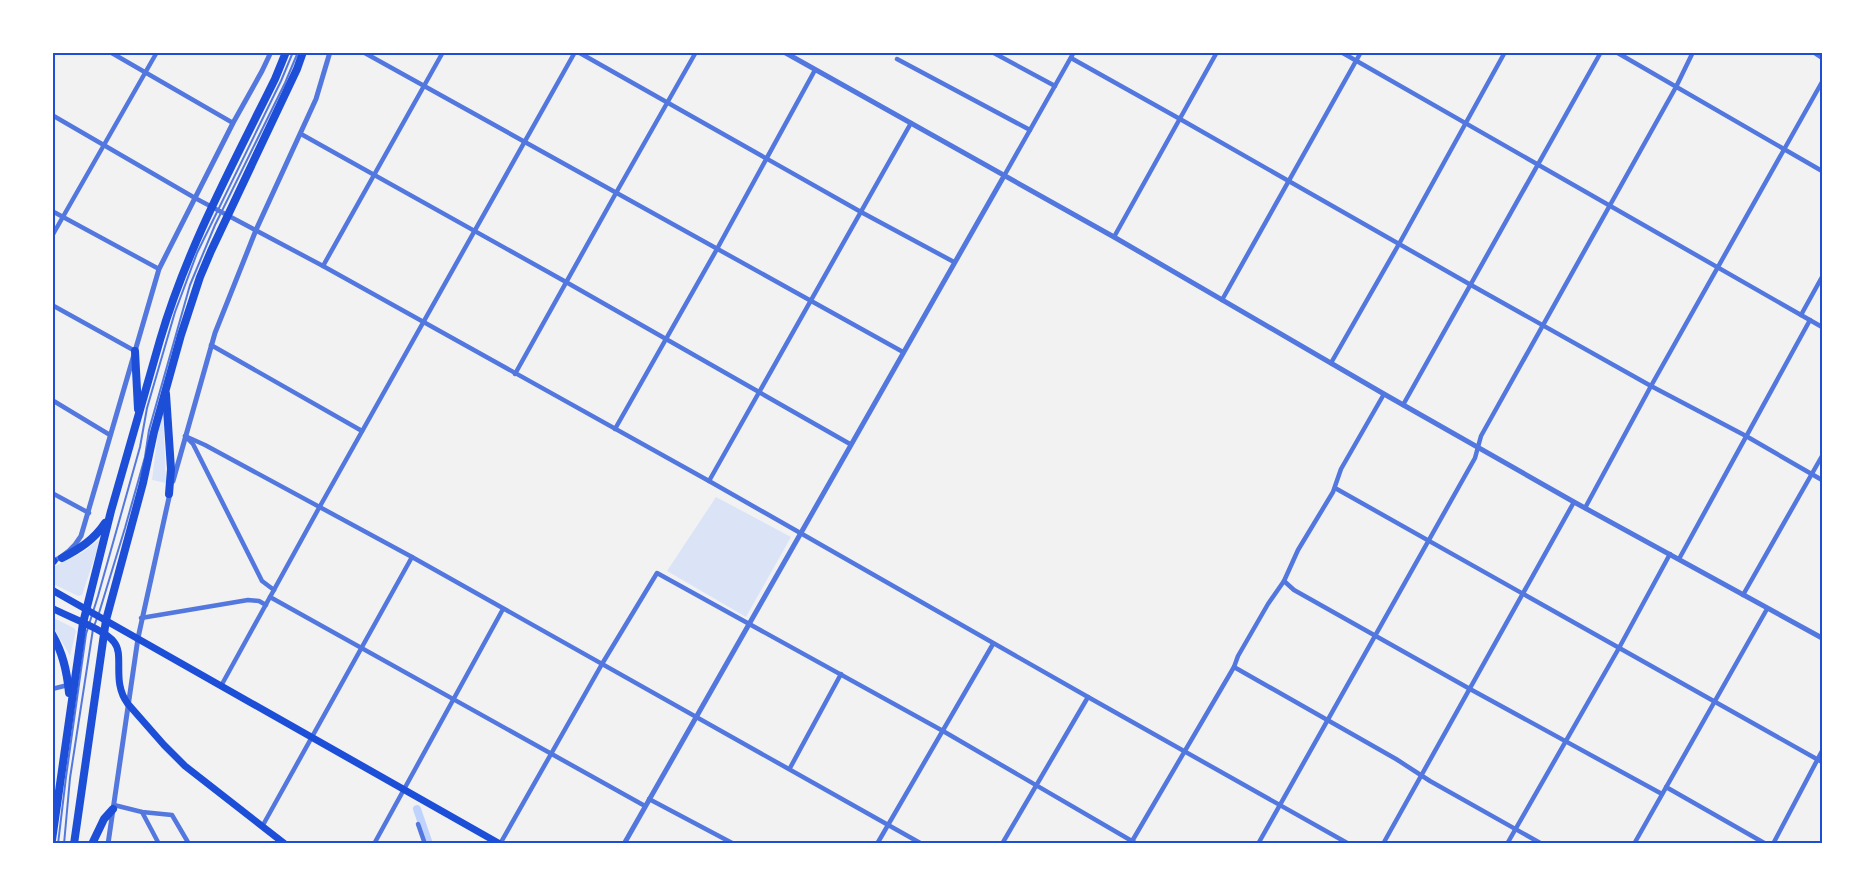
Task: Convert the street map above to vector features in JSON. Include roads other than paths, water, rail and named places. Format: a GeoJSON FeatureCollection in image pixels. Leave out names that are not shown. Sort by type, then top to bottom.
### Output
{"type":"FeatureCollection","features":[{"type":"Feature","properties":{"kind":"highway"},"geometry":{"type":"LineString","coordinates":[[75,843],[106,620],[166,387],[220,211],[217,197],[286,52]]}},
{"type":"Feature","properties":{"kind":"highway"},"geometry":{"type":"LineString","coordinates":[[52,840],[70,710],[111,511],[168,311],[192,247],[220,211],[303,52]]}},
{"type":"Feature","properties":{"kind":"highway"},"geometry":{"type":"LineString","coordinates":[[135,351],[138,420]]}},
{"type":"Feature","properties":{"kind":"highway"},"geometry":{"type":"LineString","coordinates":[[166,387],[171,469],[169,494]]}},
{"type":"Feature","properties":{"kind":"highway"},"geometry":{"type":"LineString","coordinates":[[55,561],[96,536],[111,511]]}},
{"type":"Feature","properties":{"kind":"highway"},"geometry":{"type":"LineString","coordinates":[[52,634],[64,658],[70,710]]}},
{"type":"Feature","properties":{"kind":"highway"},"geometry":{"type":"LineString","coordinates":[[92,843],[104,819],[114,807]]}},
{"type":"Feature","properties":{"kind":"highway"},"geometry":{"type":"LineString","coordinates":[[52,830],[55,818]]}},
{"type":"Feature","properties":{"kind":"main road"},"geometry":{"type":"LineString","coordinates":[[52,590],[500,843]]}},
{"type":"Feature","properties":{"kind":"main road"},"geometry":{"type":"LineString","coordinates":[[53,608],[104,634],[117,645],[119,687],[128,704],[185,766],[285,843]]}},
{"type":"Feature","properties":{"kind":"street"},"geometry":{"type":"LineString","coordinates":[[110,52],[233,123]]}},
{"type":"Feature","properties":{"kind":"street"},"geometry":{"type":"LineString","coordinates":[[52,236],[157,52]]}},
{"type":"Feature","properties":{"kind":"street"},"geometry":{"type":"LineString","coordinates":[[55,561],[77,543],[89,513],[159,269],[270,52]]}},
{"type":"Feature","properties":{"kind":"street"},"geometry":{"type":"LineString","coordinates":[[108,843],[141,618],[169,494],[185,436],[211,345],[256,230],[302,134],[320,88],[330,52]]}},
{"type":"Feature","properties":{"kind":"street"},"geometry":{"type":"LineString","coordinates":[[363,52],[903,352]]}},
{"type":"Feature","properties":{"kind":"street"},"geometry":{"type":"LineString","coordinates":[[323,266],[443,52]]}},
{"type":"Feature","properties":{"kind":"street"},"geometry":{"type":"LineString","coordinates":[[221,686],[576,52],[954,262]]}},
{"type":"Feature","properties":{"kind":"street"},"geometry":{"type":"LineString","coordinates":[[515,374],[696,52]]}},
{"type":"Feature","properties":{"kind":"street"},"geometry":{"type":"LineString","coordinates":[[784,52],[1114,237],[1574,502],[1822,638]]}},
{"type":"Feature","properties":{"kind":"street"},"geometry":{"type":"LineString","coordinates":[[992,52],[1054,86]]}},
{"type":"Feature","properties":{"kind":"street"},"geometry":{"type":"LineString","coordinates":[[624,843],[1074,52]]}},
{"type":"Feature","properties":{"kind":"street"},"geometry":{"type":"LineString","coordinates":[[1114,237],[1217,52]]}},
{"type":"Feature","properties":{"kind":"street"},"geometry":{"type":"LineString","coordinates":[[1341,52],[1822,327]]}},
{"type":"Feature","properties":{"kind":"street"},"geometry":{"type":"LineString","coordinates":[[1222,300],[1361,52]]}},
{"type":"Feature","properties":{"kind":"street"},"geometry":{"type":"LineString","coordinates":[[1331,363],[1505,52]]}},
{"type":"Feature","properties":{"kind":"street"},"geometry":{"type":"LineString","coordinates":[[1403,405],[1601,52]]}},
{"type":"Feature","properties":{"kind":"street"},"geometry":{"type":"LineString","coordinates":[[1616,52],[1822,171]]}},
{"type":"Feature","properties":{"kind":"street"},"geometry":{"type":"LineString","coordinates":[[1258,843],[1476,458],[1481,436],[1676,87],[1693,52]]}},
{"type":"Feature","properties":{"kind":"street"},"geometry":{"type":"LineString","coordinates":[[1813,52],[1822,58]]}},
{"type":"Feature","properties":{"kind":"street"},"geometry":{"type":"LineString","coordinates":[[1071,58],[1470,285],[1822,480]]}},
{"type":"Feature","properties":{"kind":"street"},"geometry":{"type":"LineString","coordinates":[[897,59],[1030,130]]}},
{"type":"Feature","properties":{"kind":"street"},"geometry":{"type":"LineString","coordinates":[[615,429],[815,70]]}},
{"type":"Feature","properties":{"kind":"street"},"geometry":{"type":"LineString","coordinates":[[1585,508],[1822,82]]}},
{"type":"Feature","properties":{"kind":"street"},"geometry":{"type":"LineString","coordinates":[[52,115],[195,198],[424,321],[1349,843]]}},
{"type":"Feature","properties":{"kind":"street"},"geometry":{"type":"LineString","coordinates":[[709,481],[911,123]]}},
{"type":"Feature","properties":{"kind":"street"},"geometry":{"type":"LineString","coordinates":[[302,134],[850,444]]}},
{"type":"Feature","properties":{"kind":"street"},"geometry":{"type":"LineString","coordinates":[[52,211],[159,269]]}},
{"type":"Feature","properties":{"kind":"street"},"geometry":{"type":"LineString","coordinates":[[1801,315],[1822,277]]}},
{"type":"Feature","properties":{"kind":"street"},"geometry":{"type":"LineString","coordinates":[[52,305],[135,351]]}},
{"type":"Feature","properties":{"kind":"street"},"geometry":{"type":"LineString","coordinates":[[1679,559],[1810,320]]}},
{"type":"Feature","properties":{"kind":"street"},"geometry":{"type":"LineString","coordinates":[[211,345],[362,431]]}},
{"type":"Feature","properties":{"kind":"street"},"geometry":{"type":"LineString","coordinates":[[500,843],[550,753],[657,573],[943,731],[1133,843],[1184,750],[1234,667],[1238,656],[1284,581],[1298,550],[1335,488],[1341,469],[1384,394]]}},
{"type":"Feature","properties":{"kind":"street"},"geometry":{"type":"LineString","coordinates":[[52,400],[110,435]]}},
{"type":"Feature","properties":{"kind":"street"},"geometry":{"type":"LineString","coordinates":[[185,436],[412,557],[922,843]]}},
{"type":"Feature","properties":{"kind":"street"},"geometry":{"type":"LineString","coordinates":[[185,436],[194,444],[262,581],[274,590]]}},
{"type":"Feature","properties":{"kind":"street"},"geometry":{"type":"LineString","coordinates":[[1743,595],[1822,456]]}},
{"type":"Feature","properties":{"kind":"street"},"geometry":{"type":"LineString","coordinates":[[1335,488],[1820,760]]}},
{"type":"Feature","properties":{"kind":"street"},"geometry":{"type":"LineString","coordinates":[[52,493],[89,513]]}},
{"type":"Feature","properties":{"kind":"street"},"geometry":{"type":"LineString","coordinates":[[1383,843],[1574,502]]}},
{"type":"Feature","properties":{"kind":"street"},"geometry":{"type":"LineString","coordinates":[[1507,843],[1670,554]]}},
{"type":"Feature","properties":{"kind":"street"},"geometry":{"type":"LineString","coordinates":[[263,825],[412,557]]}},
{"type":"Feature","properties":{"kind":"street"},"geometry":{"type":"LineString","coordinates":[[1284,581],[1294,590],[1662,794]]}},
{"type":"Feature","properties":{"kind":"street"},"geometry":{"type":"LineString","coordinates":[[270,597],[645,806]]}},
{"type":"Feature","properties":{"kind":"street"},"geometry":{"type":"LineString","coordinates":[[141,618],[248,600],[259,601],[266,605]]}},
{"type":"Feature","properties":{"kind":"street"},"geometry":{"type":"LineString","coordinates":[[375,843],[502,609]]}},
{"type":"Feature","properties":{"kind":"street"},"geometry":{"type":"LineString","coordinates":[[1634,843],[1767,609]]}},
{"type":"Feature","properties":{"kind":"street"},"geometry":{"type":"LineString","coordinates":[[877,843],[993,644]]}},
{"type":"Feature","properties":{"kind":"street"},"geometry":{"type":"LineString","coordinates":[[1234,667],[1542,843]]}},
{"type":"Feature","properties":{"kind":"street"},"geometry":{"type":"LineString","coordinates":[[790,768],[841,674]]}},
{"type":"Feature","properties":{"kind":"street"},"geometry":{"type":"LineString","coordinates":[[52,689],[68,685]]}},
{"type":"Feature","properties":{"kind":"street"},"geometry":{"type":"LineString","coordinates":[[1002,843],[1088,697]]}},
{"type":"Feature","properties":{"kind":"street"},"geometry":{"type":"LineString","coordinates":[[1773,843],[1820,760],[1822,751]]}},
{"type":"Feature","properties":{"kind":"street"},"geometry":{"type":"LineString","coordinates":[[1666,787],[1764,843]]}},
{"type":"Feature","properties":{"kind":"street"},"geometry":{"type":"LineString","coordinates":[[650,799],[734,843]]}},
{"type":"Feature","properties":{"kind":"street"},"geometry":{"type":"LineString","coordinates":[[114,807],[172,815],[189,843]]}},
{"type":"Feature","properties":{"kind":"street"},"geometry":{"type":"LineString","coordinates":[[142,812],[159,843]]}},
{"type":"Feature","properties":{"kind":"street"},"geometry":{"type":"LineString","coordinates":[[418,824],[425,843]]}},
{"type":"Feature","properties":{"kind":"lane"},"geometry":{"type":"LineString","coordinates":[[92,612],[128,518],[145,457],[149,430],[182,310],[198,263],[234,176],[293,52]]}},
{"type":"Feature","properties":{"kind":"lane"},"geometry":{"type":"LineString","coordinates":[[58,843],[86,634],[140,447],[147,408],[175,312],[197,253],[285,83],[297,52]]}},
{"type":"Feature","properties":{"kind":"lane"},"geometry":{"type":"LineString","coordinates":[[217,197],[234,176]]}},
{"type":"Feature","properties":{"kind":"lane"},"geometry":{"type":"LineString","coordinates":[[64,843],[88,626]]}},
{"type":"Feature","properties":{"kind":"lane"},"geometry":{"type":"LineString","coordinates":[[55,818],[62,801],[66,777]]}},
{"type":"Feature","properties":{"kind":"waterway"},"geometry":{"type":"LineString","coordinates":[[417,809],[429,844]]}}]}
